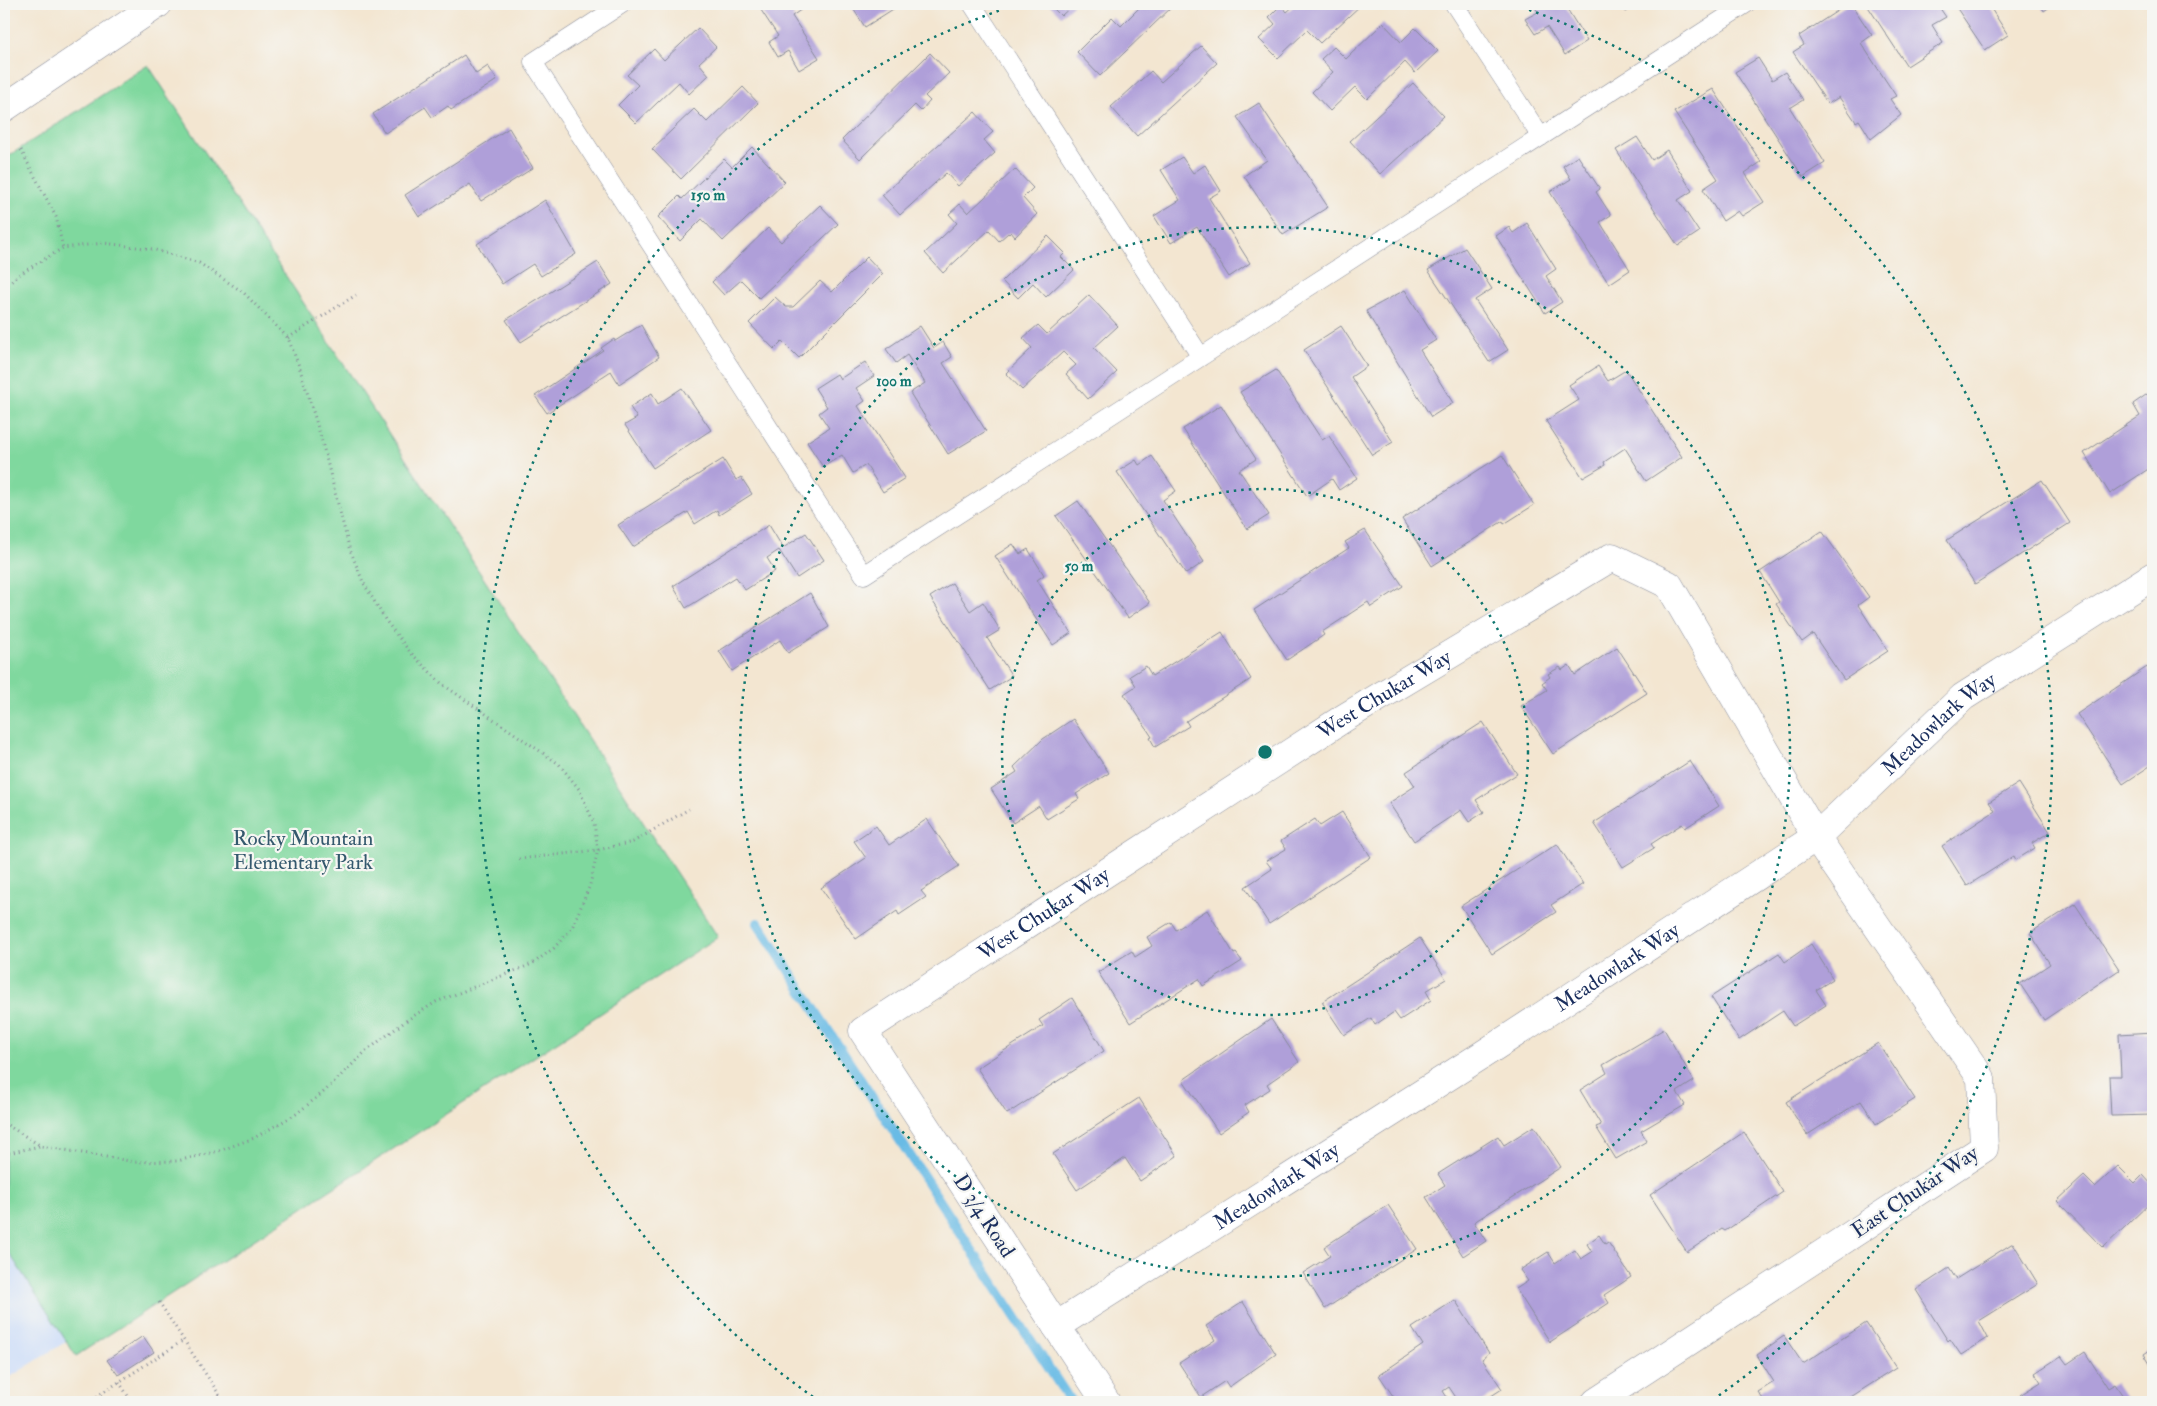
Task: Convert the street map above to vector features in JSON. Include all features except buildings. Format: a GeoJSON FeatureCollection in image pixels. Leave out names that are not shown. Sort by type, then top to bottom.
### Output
{"type":"FeatureCollection","features":[{"type":"Feature","properties":{"kind":"street"},"geometry":{"type":"LineString","coordinates":[[4,108],[158,4]]}},
{"type":"Feature","properties":{"kind":"street","name":"West Chukar Way"},"geometry":{"type":"LineString","coordinates":[[862,1031],[1344,718],[1612,557],[1668,585],[1816,837]]}},
{"type":"Feature","properties":{"kind":"street","name":"Meadowlark Way"},"geometry":{"type":"LineString","coordinates":[[1056,1326],[1479,1057],[1816,837],[1963,697],[2153,576]]}},
{"type":"Feature","properties":{"kind":"street","name":"East Chukar Way"},"geometry":{"type":"LineString","coordinates":[[1596,1402],[1984,1148],[1981,1078],[1816,837]]}},
{"type":"Feature","properties":{"kind":"street","name":"D 3/4 Road"},"geometry":{"type":"LineString","coordinates":[[862,1031],[1106,1402]]}},
{"type":"Feature","properties":{"kind":"lane"},"geometry":{"type":"LineString","coordinates":[[622,4],[532,62],[864,575],[1746,4]]}},
{"type":"Feature","properties":{"kind":"lane"},"geometry":{"type":"LineString","coordinates":[[972,4],[1200,357]]}},
{"type":"Feature","properties":{"kind":"lane"},"geometry":{"type":"LineString","coordinates":[[1454,4],[1540,137]]}},
{"type":"Feature","properties":{"kind":"path"},"geometry":{"type":"LineString","coordinates":[[21,150],[56,216],[63,248]]}},
{"type":"Feature","properties":{"kind":"path"},"geometry":{"type":"LineString","coordinates":[[4,288],[20,274],[63,248],[104,243],[142,248],[199,264],[243,292],[288,338],[299,366],[320,434],[349,547],[363,582],[386,621],[410,652],[442,684],[559,764],[579,790],[594,823],[598,850],[590,885],[572,928],[554,948],[532,964],[436,1002],[407,1020],[365,1052],[325,1092],[296,1114],[254,1138],[218,1151],[177,1161],[136,1162],[41,1146],[4,1154]]}},
{"type":"Feature","properties":{"kind":"path"},"geometry":{"type":"LineString","coordinates":[[288,338],[356,295]]}},
{"type":"Feature","properties":{"kind":"path"},"geometry":{"type":"LineString","coordinates":[[519,859],[598,850],[633,842],[690,809]]}},
{"type":"Feature","properties":{"kind":"path"},"geometry":{"type":"LineString","coordinates":[[4,1123],[41,1146]]}},
{"type":"Feature","properties":{"kind":"path"},"geometry":{"type":"LineString","coordinates":[[160,1302],[224,1402]]}},
{"type":"Feature","properties":{"kind":"path"},"geometry":{"type":"LineString","coordinates":[[88,1402],[184,1340]]}},
{"type":"Feature","properties":{"kind":"path"},"geometry":{"type":"LineString","coordinates":[[119,1382],[132,1402]]}},
{"type":"Feature","properties":{"kind":"shaded area"},"geometry":{"type":"Polygon","coordinates":[[[4,1245],[67,1341],[4,1381],[4,1245]]]}},
{"type":"Feature","properties":{"kind":"green space","name":"Rocky Mountain Elementary Park"},"geometry":{"type":"Polygon","coordinates":[[[148,65],[718,937],[76,1356],[4,1245],[4,159],[148,65]]]}},
{"type":"Feature","properties":{"kind":"waterway"},"geometry":{"type":"LineString","coordinates":[[758,923],[1071,1402]]}}]}
